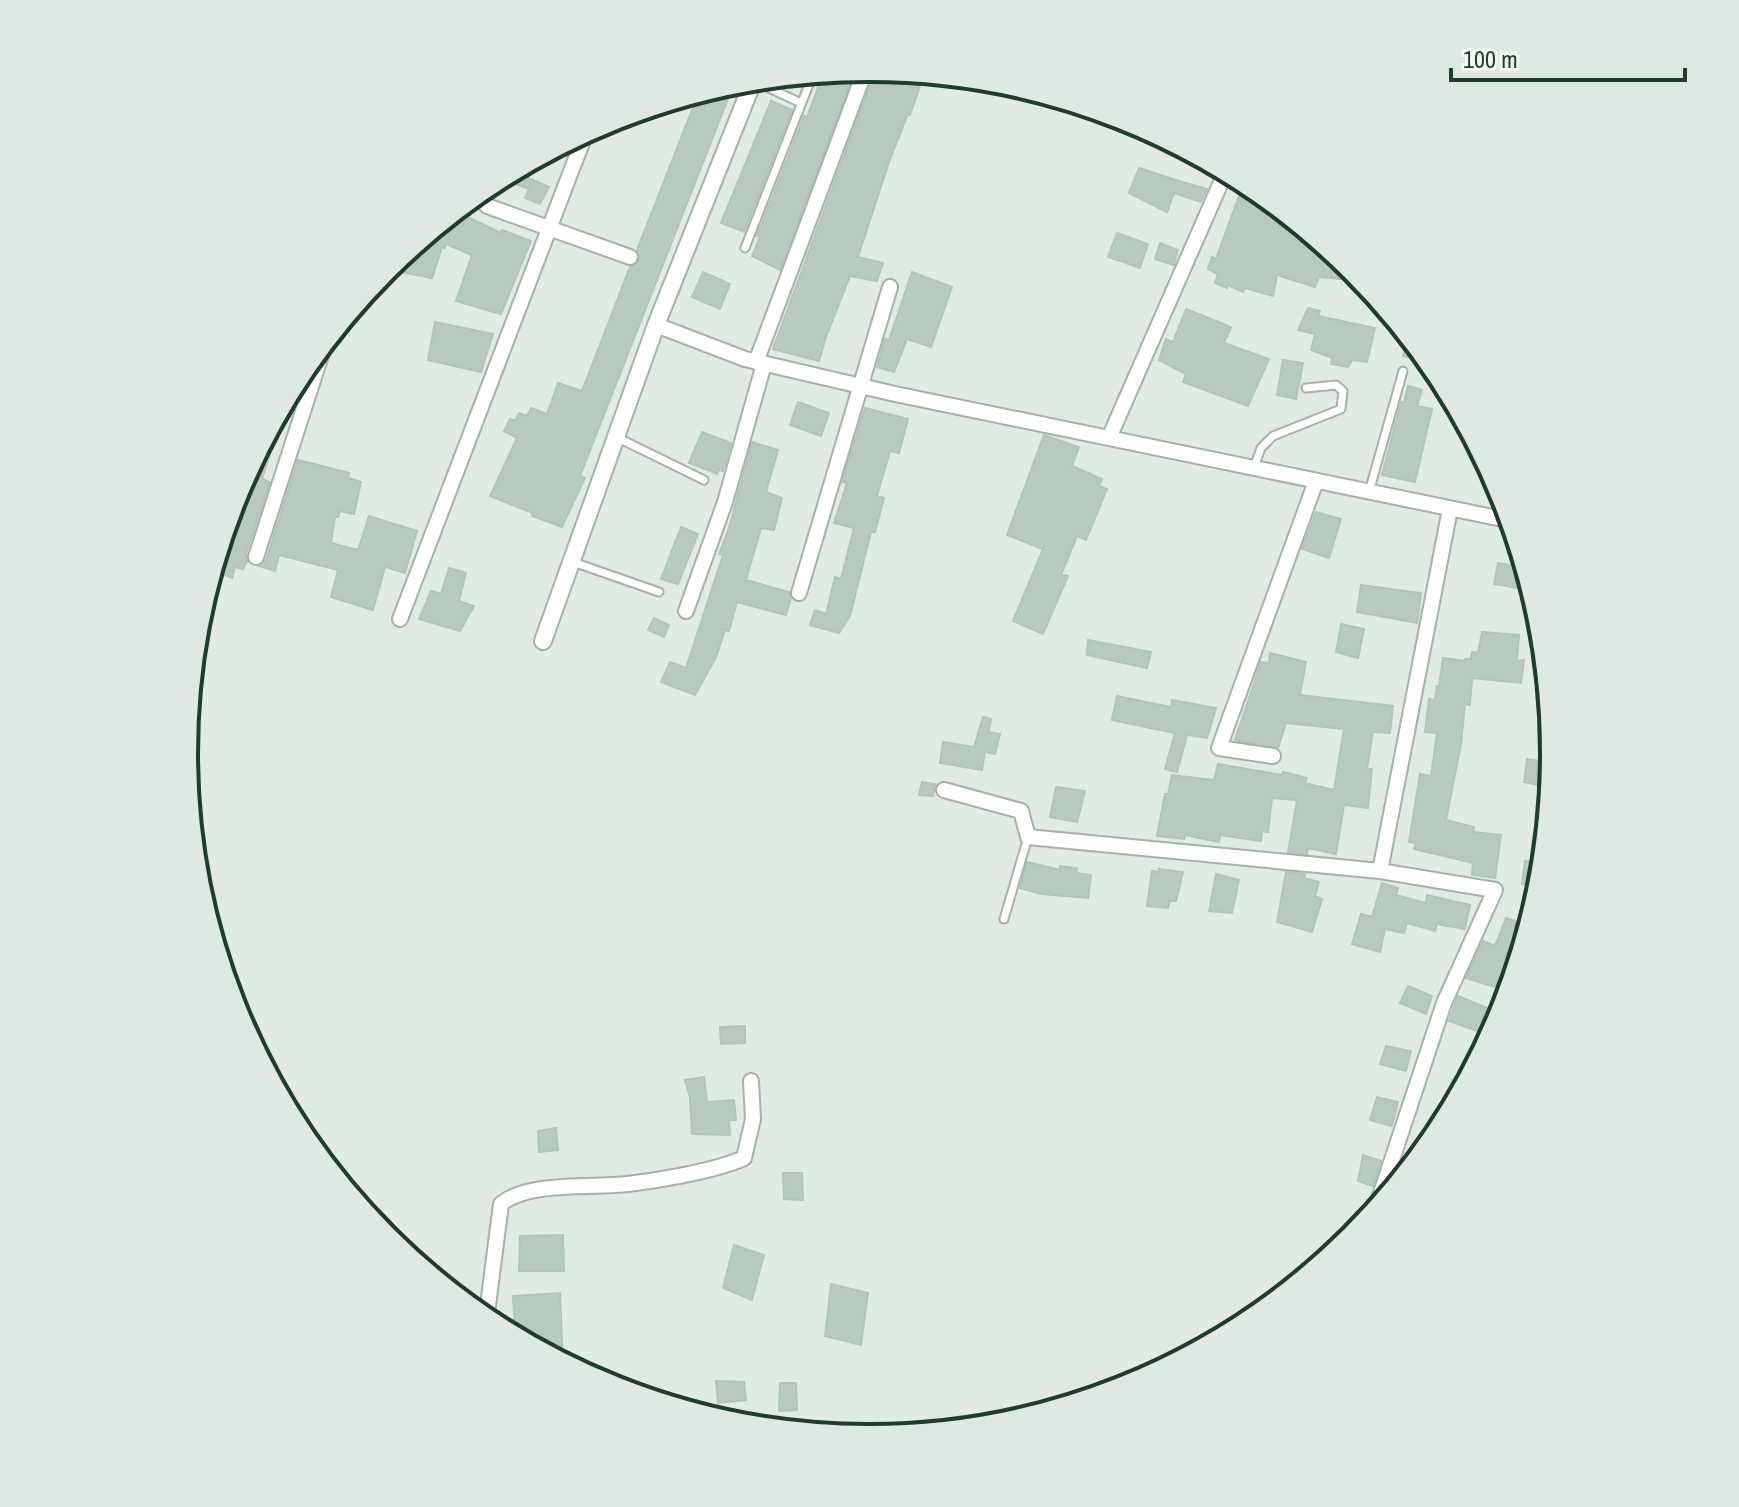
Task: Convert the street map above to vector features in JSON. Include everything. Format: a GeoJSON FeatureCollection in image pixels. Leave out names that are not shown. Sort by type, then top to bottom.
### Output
{"type":"FeatureCollection","features":[{"type":"Feature","properties":{"kind":"street"},"geometry":{"type":"LineString","coordinates":[[686,611],[725,502],[760,363],[861,82]]}},
{"type":"Feature","properties":{"kind":"street"},"geometry":{"type":"LineString","coordinates":[[543,641],[614,436],[749,93]]}},
{"type":"Feature","properties":{"kind":"street"},"geometry":{"type":"LineString","coordinates":[[400,619],[580,148]]}},
{"type":"Feature","properties":{"kind":"street"},"geometry":{"type":"LineString","coordinates":[[1109,438],[1221,182]]}},
{"type":"Feature","properties":{"kind":"street"},"geometry":{"type":"LineString","coordinates":[[487,206],[630,257]]}},
{"type":"Feature","properties":{"kind":"street"},"geometry":{"type":"LineString","coordinates":[[799,593],[890,287]]}},
{"type":"Feature","properties":{"kind":"street"},"geometry":{"type":"LineString","coordinates":[[656,325],[760,363],[859,386],[1498,518]]}},
{"type":"Feature","properties":{"kind":"street"},"geometry":{"type":"LineString","coordinates":[[256,557],[315,375]]}},
{"type":"Feature","properties":{"kind":"street"},"geometry":{"type":"LineString","coordinates":[[1273,756],[1219,748],[1316,481]]}},
{"type":"Feature","properties":{"kind":"street"},"geometry":{"type":"LineString","coordinates":[[1380,871],[1450,509]]}},
{"type":"Feature","properties":{"kind":"street"},"geometry":{"type":"LineString","coordinates":[[944,790],[1021,811],[1028,837],[1380,871],[1495,890],[1444,1003],[1384,1184]]}},
{"type":"Feature","properties":{"kind":"street"},"geometry":{"type":"LineString","coordinates":[[488,1306],[501,1204],[521,1192],[626,1184],[727,1166],[744,1158],[753,1119],[751,1081]]}},
{"type":"Feature","properties":{"kind":"lane"},"geometry":{"type":"LineString","coordinates":[[745,248],[808,85]]}},
{"type":"Feature","properties":{"kind":"lane"},"geometry":{"type":"LineString","coordinates":[[773,89],[801,103]]}},
{"type":"Feature","properties":{"kind":"lane"},"geometry":{"type":"LineString","coordinates":[[1369,492],[1403,371]]}},
{"type":"Feature","properties":{"kind":"lane"},"geometry":{"type":"LineString","coordinates":[[1254,467],[1261,448],[1273,436],[1341,409],[1343,391],[1336,385],[1306,388]]}},
{"type":"Feature","properties":{"kind":"lane"},"geometry":{"type":"LineString","coordinates":[[614,436],[704,480]]}},
{"type":"Feature","properties":{"kind":"lane"},"geometry":{"type":"LineString","coordinates":[[571,561],[659,592]]}},
{"type":"Feature","properties":{"kind":"lane"},"geometry":{"type":"LineString","coordinates":[[1004,919],[1028,837]]}},
{"type":"Feature","properties":{"kind":"building"},"geometry":{"type":"Polygon","coordinates":[[[850,82],[780,270],[752,256],[804,116],[807,117],[820,84],[850,82]]]}},
{"type":"Feature","properties":{"kind":"building"},"geometry":{"type":"Polygon","coordinates":[[[871,82],[921,84],[889,162],[858,257],[883,263],[877,281],[850,276],[819,361],[773,349],[871,82]]]}},
{"type":"Feature","properties":{"kind":"building"},"geometry":{"type":"Polygon","coordinates":[[[729,97],[580,476],[585,478],[562,527],[490,496],[517,438],[504,431],[510,419],[515,421],[519,413],[527,416],[531,408],[547,414],[558,383],[582,391],[630,267],[639,261],[637,250],[694,106],[729,97]]]}},
{"type":"Feature","properties":{"kind":"building"},"geometry":{"type":"Polygon","coordinates":[[[771,101],[792,110],[744,232],[721,223],[771,101]]]}},
{"type":"Feature","properties":{"kind":"building"},"geometry":{"type":"Polygon","coordinates":[[[1139,168],[1207,189],[1201,202],[1174,193],[1167,212],[1129,193],[1139,168]]]}},
{"type":"Feature","properties":{"kind":"building"},"geometry":{"type":"Polygon","coordinates":[[[526,177],[549,187],[540,204],[525,198],[529,189],[514,184],[526,177]]]}},
{"type":"Feature","properties":{"kind":"building"},"geometry":{"type":"Polygon","coordinates":[[[1240,193],[1312,249],[1344,279],[1319,277],[1315,287],[1277,275],[1273,296],[1245,288],[1243,292],[1215,283],[1218,274],[1208,269],[1212,257],[1216,259],[1240,193]]]}},
{"type":"Feature","properties":{"kind":"building"},"geometry":{"type":"Polygon","coordinates":[[[467,217],[501,233],[502,230],[531,241],[501,314],[456,301],[472,255],[446,244],[445,248],[442,247],[432,278],[402,272],[467,217]]]}},
{"type":"Feature","properties":{"kind":"building"},"geometry":{"type":"Polygon","coordinates":[[[1117,233],[1148,244],[1140,268],[1108,257],[1117,233]]]}},
{"type":"Feature","properties":{"kind":"building"},"geometry":{"type":"Polygon","coordinates":[[[1160,243],[1178,250],[1174,265],[1155,259],[1160,243]]]}},
{"type":"Feature","properties":{"kind":"building"},"geometry":{"type":"Polygon","coordinates":[[[703,272],[730,284],[720,309],[692,297],[703,272]]]}},
{"type":"Feature","properties":{"kind":"building"},"geometry":{"type":"Polygon","coordinates":[[[912,272],[952,287],[931,347],[907,339],[894,372],[877,367],[912,272]]]}},
{"type":"Feature","properties":{"kind":"building"},"geometry":{"type":"Polygon","coordinates":[[[1308,308],[1320,311],[1318,316],[1375,328],[1367,362],[1352,360],[1348,367],[1331,364],[1332,358],[1311,350],[1315,334],[1298,330],[1308,308]]]}},
{"type":"Feature","properties":{"kind":"building"},"geometry":{"type":"Polygon","coordinates":[[[1186,309],[1231,327],[1224,343],[1269,359],[1248,406],[1183,382],[1186,374],[1159,360],[1166,339],[1173,342],[1186,309]]]}},
{"type":"Feature","properties":{"kind":"building"},"geometry":{"type":"Polygon","coordinates":[[[435,322],[493,334],[481,372],[428,360],[435,322]]]}},
{"type":"Feature","properties":{"kind":"building"},"geometry":{"type":"Polygon","coordinates":[[[1283,360],[1303,363],[1296,399],[1277,395],[1283,360]]]}},
{"type":"Feature","properties":{"kind":"building"},"geometry":{"type":"Polygon","coordinates":[[[1408,386],[1422,390],[1417,406],[1432,409],[1415,482],[1382,475],[1408,386]]]}},
{"type":"Feature","properties":{"kind":"building"},"geometry":{"type":"Polygon","coordinates":[[[798,402],[829,413],[821,436],[790,425],[798,402]]]}},
{"type":"Feature","properties":{"kind":"building"},"geometry":{"type":"Polygon","coordinates":[[[865,408],[908,419],[899,453],[890,451],[877,496],[884,498],[875,532],[871,532],[850,616],[839,633],[810,625],[815,610],[826,614],[835,577],[841,579],[854,528],[834,523],[847,483],[842,482],[865,408]]]}},
{"type":"Feature","properties":{"kind":"building"},"geometry":{"type":"Polygon","coordinates":[[[702,432],[731,443],[723,471],[718,470],[717,474],[689,463],[702,432]]]}},
{"type":"Feature","properties":{"kind":"building"},"geometry":{"type":"Polygon","coordinates":[[[1044,435],[1079,447],[1072,466],[1102,479],[1099,486],[1107,489],[1086,540],[1077,536],[1061,575],[1068,576],[1043,634],[1013,621],[1043,549],[1007,535],[1044,435]]]}},
{"type":"Feature","properties":{"kind":"building"},"geometry":{"type":"Polygon","coordinates":[[[752,442],[778,450],[766,492],[782,498],[774,530],[761,528],[746,580],[789,592],[791,598],[786,615],[737,602],[729,631],[725,630],[716,657],[695,695],[661,682],[670,662],[686,668],[723,555],[719,554],[752,442]]]}},
{"type":"Feature","properties":{"kind":"building"},"geometry":{"type":"Polygon","coordinates":[[[271,451],[262,479],[270,482],[246,554],[248,562],[243,569],[235,567],[232,578],[223,574],[249,497],[271,451]]]}},
{"type":"Feature","properties":{"kind":"building"},"geometry":{"type":"Polygon","coordinates":[[[298,460],[349,473],[348,478],[361,482],[354,514],[340,511],[335,517],[331,543],[358,550],[369,516],[417,531],[405,573],[385,567],[373,610],[331,597],[338,570],[279,555],[275,571],[259,566],[266,560],[298,460]]]}},
{"type":"Feature","properties":{"kind":"building"},"geometry":{"type":"Polygon","coordinates":[[[1316,512],[1341,519],[1329,558],[1302,549],[1316,512]]]}},
{"type":"Feature","properties":{"kind":"building"},"geometry":{"type":"Polygon","coordinates":[[[681,527],[698,534],[678,584],[661,579],[681,527]]]}},
{"type":"Feature","properties":{"kind":"building"},"geometry":{"type":"Polygon","coordinates":[[[1498,563],[1514,566],[1520,588],[1494,584],[1498,563]]]}},
{"type":"Feature","properties":{"kind":"building"},"geometry":{"type":"Polygon","coordinates":[[[449,568],[466,573],[459,601],[474,606],[460,631],[419,619],[431,591],[441,594],[449,568]]]}},
{"type":"Feature","properties":{"kind":"building"},"geometry":{"type":"Polygon","coordinates":[[[1361,585],[1421,593],[1417,623],[1357,612],[1361,585]]]}},
{"type":"Feature","properties":{"kind":"building"},"geometry":{"type":"Polygon","coordinates":[[[654,618],[669,625],[664,637],[648,630],[654,618]]]}},
{"type":"Feature","properties":{"kind":"building"},"geometry":{"type":"Polygon","coordinates":[[[1341,624],[1364,629],[1358,658],[1336,652],[1341,624]]]}},
{"type":"Feature","properties":{"kind":"building"},"geometry":{"type":"Polygon","coordinates":[[[1482,632],[1519,635],[1517,661],[1524,660],[1521,683],[1472,678],[1470,705],[1465,704],[1461,744],[1446,820],[1474,827],[1473,832],[1501,835],[1495,878],[1472,875],[1473,863],[1414,849],[1416,843],[1409,842],[1420,774],[1431,776],[1437,733],[1425,732],[1429,699],[1435,700],[1443,658],[1471,659],[1472,652],[1478,653],[1482,632]]]}},
{"type":"Feature","properties":{"kind":"building"},"geometry":{"type":"Polygon","coordinates":[[[1088,640],[1151,652],[1147,668],[1087,655],[1088,640]]]}},
{"type":"Feature","properties":{"kind":"building"},"geometry":{"type":"Polygon","coordinates":[[[1270,653],[1306,662],[1300,695],[1393,706],[1390,733],[1373,732],[1367,769],[1372,769],[1368,808],[1344,805],[1336,854],[1308,848],[1307,854],[1288,852],[1297,800],[1272,798],[1268,832],[1262,831],[1261,841],[1220,835],[1219,842],[1185,835],[1184,839],[1157,836],[1172,775],[1214,780],[1218,764],[1282,775],[1283,772],[1307,778],[1305,783],[1334,790],[1344,729],[1286,723],[1278,748],[1235,740],[1261,662],[1269,663],[1270,653]]]}},
{"type":"Feature","properties":{"kind":"building"},"geometry":{"type":"Polygon","coordinates":[[[1117,696],[1171,707],[1172,700],[1216,708],[1207,738],[1187,735],[1177,772],[1165,769],[1175,733],[1112,720],[1117,696]]]}},
{"type":"Feature","properties":{"kind":"building"},"geometry":{"type":"Polygon","coordinates":[[[983,717],[991,719],[989,732],[1000,734],[995,754],[985,752],[982,770],[940,763],[943,742],[974,747],[983,717]]]}},
{"type":"Feature","properties":{"kind":"building"},"geometry":{"type":"Polygon","coordinates":[[[1527,759],[1541,761],[1540,785],[1524,782],[1527,759]]]}},
{"type":"Feature","properties":{"kind":"building"},"geometry":{"type":"Polygon","coordinates":[[[922,782],[935,784],[933,796],[919,795],[922,782]]]}},
{"type":"Feature","properties":{"kind":"building"},"geometry":{"type":"Polygon","coordinates":[[[1056,787],[1085,791],[1077,822],[1050,817],[1056,787]]]}},
{"type":"Feature","properties":{"kind":"building"},"geometry":{"type":"Polygon","coordinates":[[[1525,861],[1532,862],[1528,885],[1522,884],[1525,861]]]}},
{"type":"Feature","properties":{"kind":"building"},"geometry":{"type":"Polygon","coordinates":[[[1027,862],[1060,870],[1060,866],[1077,868],[1076,873],[1091,875],[1088,898],[1041,894],[1020,888],[1027,862]]]}},
{"type":"Feature","properties":{"kind":"building"},"geometry":{"type":"Polygon","coordinates":[[[1159,869],[1183,872],[1176,901],[1170,901],[1168,908],[1147,906],[1152,871],[1159,872],[1159,869]]]}},
{"type":"Feature","properties":{"kind":"building"},"geometry":{"type":"Polygon","coordinates":[[[1286,872],[1305,874],[1304,878],[1319,882],[1315,896],[1322,899],[1312,932],[1277,922],[1286,872]]]}},
{"type":"Feature","properties":{"kind":"building"},"geometry":{"type":"Polygon","coordinates":[[[1216,874],[1239,880],[1232,913],[1209,911],[1216,874]]]}},
{"type":"Feature","properties":{"kind":"building"},"geometry":{"type":"Polygon","coordinates":[[[1382,883],[1398,888],[1396,895],[1426,903],[1427,895],[1470,905],[1465,929],[1437,924],[1435,931],[1407,923],[1404,933],[1385,929],[1380,952],[1352,944],[1361,914],[1372,917],[1382,883]]]}},
{"type":"Feature","properties":{"kind":"building"},"geometry":{"type":"Polygon","coordinates":[[[1506,918],[1519,922],[1507,962],[1495,987],[1466,978],[1483,941],[1495,946],[1506,918]]]}},
{"type":"Feature","properties":{"kind":"building"},"geometry":{"type":"Polygon","coordinates":[[[1408,986],[1432,996],[1426,1014],[1400,1003],[1408,986]]]}},
{"type":"Feature","properties":{"kind":"building"},"geometry":{"type":"Polygon","coordinates":[[[1458,996],[1490,1009],[1480,1032],[1449,1021],[1458,996]]]}},
{"type":"Feature","properties":{"kind":"building"},"geometry":{"type":"Polygon","coordinates":[[[745,1026],[745,1043],[721,1044],[720,1027],[745,1026]]]}},
{"type":"Feature","properties":{"kind":"building"},"geometry":{"type":"Polygon","coordinates":[[[1386,1046],[1411,1051],[1406,1071],[1380,1064],[1386,1046]]]}},
{"type":"Feature","properties":{"kind":"building"},"geometry":{"type":"Polygon","coordinates":[[[704,1077],[707,1102],[734,1100],[736,1120],[729,1120],[730,1135],[692,1134],[690,1097],[685,1080],[704,1077]]]}},
{"type":"Feature","properties":{"kind":"building"},"geometry":{"type":"Polygon","coordinates":[[[1377,1097],[1398,1102],[1392,1126],[1370,1120],[1377,1097]]]}},
{"type":"Feature","properties":{"kind":"building"},"geometry":{"type":"Polygon","coordinates":[[[556,1128],[558,1150],[539,1152],[538,1131],[556,1128]]]}},
{"type":"Feature","properties":{"kind":"building"},"geometry":{"type":"Polygon","coordinates":[[[1363,1155],[1381,1161],[1373,1186],[1358,1181],[1363,1155]]]}},
{"type":"Feature","properties":{"kind":"building"},"geometry":{"type":"Polygon","coordinates":[[[783,1173],[802,1173],[803,1200],[784,1199],[783,1173]]]}},
{"type":"Feature","properties":{"kind":"building"},"geometry":{"type":"Polygon","coordinates":[[[563,1235],[564,1271],[519,1271],[520,1236],[563,1235]]]}},
{"type":"Feature","properties":{"kind":"building"},"geometry":{"type":"Polygon","coordinates":[[[734,1245],[764,1255],[752,1300],[723,1288],[734,1245]]]}},
{"type":"Feature","properties":{"kind":"building"},"geometry":{"type":"Polygon","coordinates":[[[831,1284],[868,1293],[861,1345],[825,1336],[831,1284]]]}},
{"type":"Feature","properties":{"kind":"building"},"geometry":{"type":"Polygon","coordinates":[[[560,1293],[562,1350],[514,1323],[513,1296],[560,1293]]]}},
{"type":"Feature","properties":{"kind":"building"},"geometry":{"type":"Polygon","coordinates":[[[716,1381],[744,1382],[746,1400],[718,1403],[716,1381]]]}},
{"type":"Feature","properties":{"kind":"building"},"geometry":{"type":"Polygon","coordinates":[[[780,1383],[796,1383],[797,1410],[779,1411],[780,1383]]]}}]}
